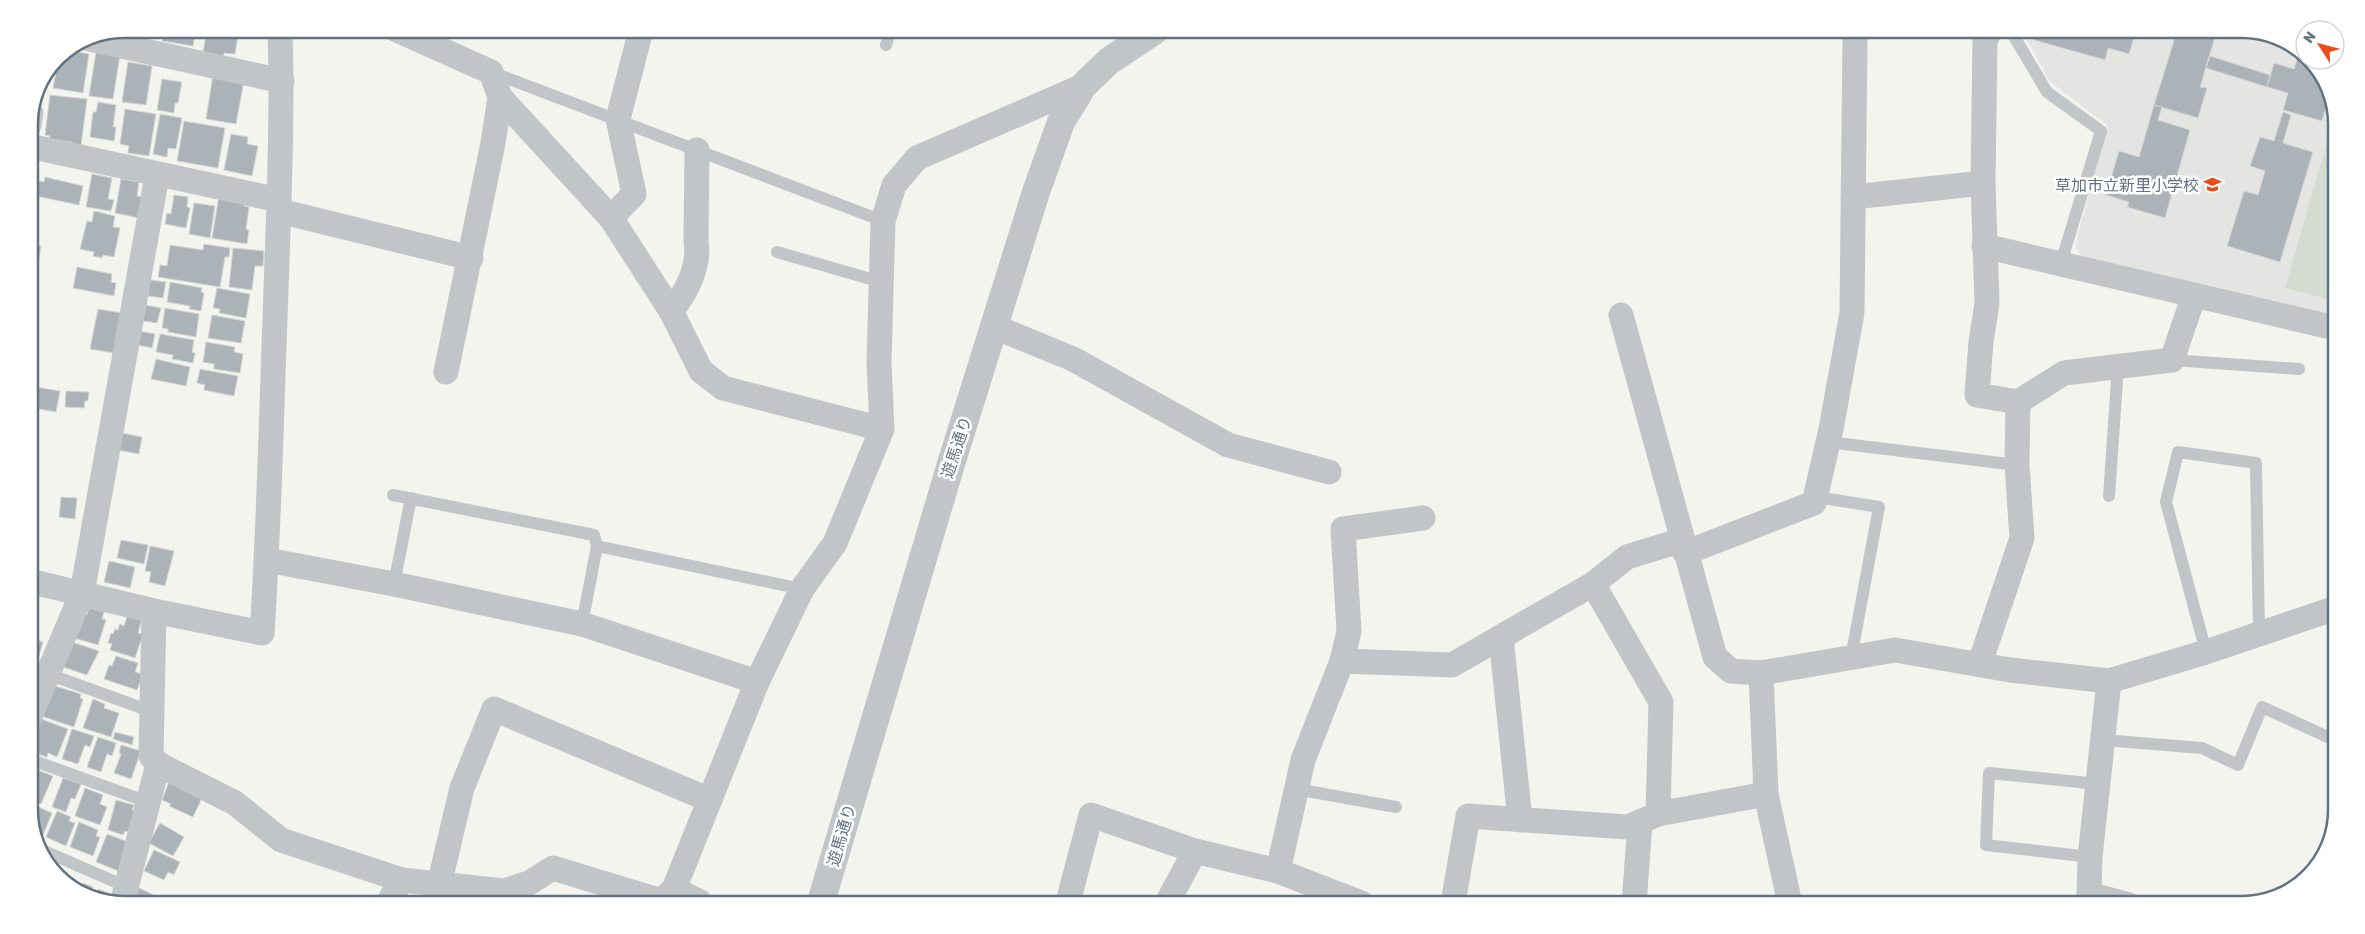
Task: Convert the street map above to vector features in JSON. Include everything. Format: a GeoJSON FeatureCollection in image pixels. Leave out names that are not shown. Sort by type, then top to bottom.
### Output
{"type":"FeatureCollection","features":[{"type":"Feature","properties":{"kind":"street"},"geometry":{"type":"LineString","coordinates":[[38,583],[154,611],[262,633],[279,206],[282,81],[280,38]]}},
{"type":"Feature","properties":{"kind":"street"},"geometry":{"type":"LineString","coordinates":[[418,38],[490,72],[500,98],[612,218],[672,311],[701,371],[723,388],[882,429]]}},
{"type":"Feature","properties":{"kind":"street"},"geometry":{"type":"LineString","coordinates":[[612,218],[634,194],[619,122],[639,38]]}},
{"type":"Feature","properties":{"kind":"street","name":"遊馬通り"},"geometry":{"type":"LineString","coordinates":[[823,896],[950,464],[995,327],[1036,192],[1061,122],[1083,86],[1109,61],[1141,38]]}},
{"type":"Feature","properties":{"kind":"street"},"geometry":{"type":"LineString","coordinates":[[1342,661],[1452,664],[1593,584],[1627,557],[1684,547],[1814,503],[1828,442],[1852,313],[1852,38]]}},
{"type":"Feature","properties":{"kind":"street"},"geometry":{"type":"LineString","coordinates":[[1987,38],[1983,182],[1987,303],[1981,342],[1978,395],[2018,402],[2064,373],[2172,360],[2194,295]]}},
{"type":"Feature","properties":{"kind":"street"},"geometry":{"type":"LineString","coordinates":[[100,41],[282,81]]}},
{"type":"Feature","properties":{"kind":"street"},"geometry":{"type":"LineString","coordinates":[[666,896],[674,889],[757,682],[802,589],[835,543],[882,429],[879,362],[883,221],[894,185],[917,158],[1083,86]]}},
{"type":"Feature","properties":{"kind":"street"},"geometry":{"type":"LineString","coordinates":[[446,372],[471,258],[500,98]]}},
{"type":"Feature","properties":{"kind":"street"},"geometry":{"type":"LineString","coordinates":[[38,148],[279,206],[471,258]]}},
{"type":"Feature","properties":{"kind":"street"},"geometry":{"type":"LineString","coordinates":[[672,311],[684,296],[698,255],[696,241],[696,150]]}},
{"type":"Feature","properties":{"kind":"street"},"geometry":{"type":"LineString","coordinates":[[38,698],[82,593],[158,176]]}},
{"type":"Feature","properties":{"kind":"street"},"geometry":{"type":"LineString","coordinates":[[1853,197],[1983,182]]}},
{"type":"Feature","properties":{"kind":"street"},"geometry":{"type":"LineString","coordinates":[[1984,246],[2327,326]]}},
{"type":"Feature","properties":{"kind":"street"},"geometry":{"type":"LineString","coordinates":[[1621,315],[1715,657],[1731,671],[1761,673],[1895,650],[1980,663],[2010,670],[2109,681],[2206,652],[2328,611]]}},
{"type":"Feature","properties":{"kind":"street"},"geometry":{"type":"LineString","coordinates":[[995,327],[1073,359],[1228,445],[1329,472]]}},
{"type":"Feature","properties":{"kind":"street"},"geometry":{"type":"LineString","coordinates":[[1980,663],[2022,538],[2017,465],[2018,402]]}},
{"type":"Feature","properties":{"kind":"street"},"geometry":{"type":"LineString","coordinates":[[1278,871],[1302,760],[1342,661],[1349,631],[1343,529],[1423,518]]}},
{"type":"Feature","properties":{"kind":"street"},"geometry":{"type":"LineString","coordinates":[[266,560],[394,584],[582,624],[757,682]]}},
{"type":"Feature","properties":{"kind":"street"},"geometry":{"type":"LineString","coordinates":[[1593,584],[1661,702],[1649,818],[1635,896]]}},
{"type":"Feature","properties":{"kind":"street"},"geometry":{"type":"LineString","coordinates":[[154,611],[151,756],[158,764],[235,803],[281,840],[402,880],[505,896],[553,868],[624,896]]}},
{"type":"Feature","properties":{"kind":"street"},"geometry":{"type":"LineString","coordinates":[[1501,637],[1520,820]]}},
{"type":"Feature","properties":{"kind":"street"},"geometry":{"type":"LineString","coordinates":[[1761,673],[1766,794],[1788,896]]}},
{"type":"Feature","properties":{"kind":"street"},"geometry":{"type":"LineString","coordinates":[[2089,896],[2090,857],[2109,681]]}},
{"type":"Feature","properties":{"kind":"street"},"geometry":{"type":"LineString","coordinates":[[439,885],[462,788],[494,709],[710,800]]}},
{"type":"Feature","properties":{"kind":"street"},"geometry":{"type":"LineString","coordinates":[[125,894],[158,764]]}},
{"type":"Feature","properties":{"kind":"street"},"geometry":{"type":"LineString","coordinates":[[1454,896],[1468,816],[1628,827],[1649,818],[1766,794]]}},
{"type":"Feature","properties":{"kind":"street"},"geometry":{"type":"LineString","coordinates":[[1070,896],[1091,815],[1195,851],[1278,871],[1343,896]]}},
{"type":"Feature","properties":{"kind":"street"},"geometry":{"type":"LineString","coordinates":[[1171,896],[1195,851]]}},
{"type":"Feature","properties":{"kind":"street"},"geometry":{"type":"LineString","coordinates":[[392,896],[402,880]]}},
{"type":"Feature","properties":{"kind":"street"},"geometry":{"type":"LineString","coordinates":[[674,889],[688,896]]}},
{"type":"Feature","properties":{"kind":"lane"},"geometry":{"type":"LineString","coordinates":[[886,45],[888,38]]}},
{"type":"Feature","properties":{"kind":"lane"},"geometry":{"type":"LineString","coordinates":[[2015,38],[2047,92],[2101,131],[2061,263]]}},
{"type":"Feature","properties":{"kind":"lane"},"geometry":{"type":"LineString","coordinates":[[490,72],[883,221]]}},
{"type":"Feature","properties":{"kind":"lane"},"geometry":{"type":"LineString","coordinates":[[777,252],[881,282]]}},
{"type":"Feature","properties":{"kind":"lane"},"geometry":{"type":"LineString","coordinates":[[2172,360],[2300,369]]}},
{"type":"Feature","properties":{"kind":"lane"},"geometry":{"type":"LineString","coordinates":[[2109,496],[2118,366]]}},
{"type":"Feature","properties":{"kind":"lane"},"geometry":{"type":"LineString","coordinates":[[1828,442],[2017,465]]}},
{"type":"Feature","properties":{"kind":"lane"},"geometry":{"type":"LineString","coordinates":[[2206,652],[2166,502],[2178,452],[2256,463],[2259,634]]}},
{"type":"Feature","properties":{"kind":"lane"},"geometry":{"type":"LineString","coordinates":[[394,495],[594,535],[597,546],[582,624]]}},
{"type":"Feature","properties":{"kind":"lane"},"geometry":{"type":"LineString","coordinates":[[1816,496],[1879,507],[1851,658]]}},
{"type":"Feature","properties":{"kind":"lane"},"geometry":{"type":"LineString","coordinates":[[394,584],[411,498]]}},
{"type":"Feature","properties":{"kind":"lane"},"geometry":{"type":"LineString","coordinates":[[597,546],[802,589]]}},
{"type":"Feature","properties":{"kind":"lane"},"geometry":{"type":"LineString","coordinates":[[48,674],[153,712]]}},
{"type":"Feature","properties":{"kind":"lane"},"geometry":{"type":"LineString","coordinates":[[2103,740],[2202,748],[2238,765],[2262,708],[2328,737]]}},
{"type":"Feature","properties":{"kind":"lane"},"geometry":{"type":"LineString","coordinates":[[38,762],[148,802]]}},
{"type":"Feature","properties":{"kind":"lane"},"geometry":{"type":"LineString","coordinates":[[2090,857],[1986,845],[1989,773],[2098,784]]}},
{"type":"Feature","properties":{"kind":"lane"},"geometry":{"type":"LineString","coordinates":[[1296,789],[1396,808]]}},
{"type":"Feature","properties":{"kind":"lane"},"geometry":{"type":"LineString","coordinates":[[49,854],[125,894]]}},
{"type":"Feature","properties":{"kind":"shaded area","name":"草加市立新里小学校"},"geometry":{"type":"Polygon","coordinates":[[[2025,38],[2253,38],[2280,46],[2294,55],[2295,70],[2310,71],[2316,80],[2326,107],[2327,317],[2081,257],[2075,246],[2107,125],[2049,81],[2025,38]]]}},
{"type":"Feature","properties":{"kind":"shaded area"},"geometry":{"type":"Polygon","coordinates":[[[2327,143],[2327,299],[2285,288],[2327,143]]]}},
{"type":"Feature","properties":{"kind":"building"},"geometry":{"type":"Polygon","coordinates":[[[163,38],[194,38],[193,46],[162,41],[163,38]]]}},
{"type":"Feature","properties":{"kind":"building"},"geometry":{"type":"Polygon","coordinates":[[[205,38],[238,38],[235,54],[224,53],[223,57],[203,53],[205,38]]]}},
{"type":"Feature","properties":{"kind":"building"},"geometry":{"type":"Polygon","coordinates":[[[2035,38],[2134,38],[2129,54],[2108,48],[2105,60],[2034,40],[2035,38]]]}},
{"type":"Feature","properties":{"kind":"building"},"geometry":{"type":"Polygon","coordinates":[[[2175,38],[2215,38],[2200,87],[2207,88],[2198,118],[2154,105],[2175,38]]]}},
{"type":"Feature","properties":{"kind":"building"},"geometry":{"type":"Polygon","coordinates":[[[76,52],[89,54],[83,93],[53,88],[56,71],[63,63],[76,52]]]}},
{"type":"Feature","properties":{"kind":"building"},"geometry":{"type":"Polygon","coordinates":[[[96,52],[120,55],[113,99],[89,96],[96,52]]]}},
{"type":"Feature","properties":{"kind":"building"},"geometry":{"type":"Polygon","coordinates":[[[2210,56],[2270,75],[2267,87],[2206,68],[2210,56]]]}},
{"type":"Feature","properties":{"kind":"building"},"geometry":{"type":"Polygon","coordinates":[[[128,62],[152,66],[146,105],[122,102],[128,62]]]}},
{"type":"Feature","properties":{"kind":"building"},"geometry":{"type":"Polygon","coordinates":[[[2274,63],[2294,69],[2295,66],[2295,70],[2310,71],[2316,80],[2326,107],[2322,121],[2283,110],[2288,93],[2267,87],[2274,63]]]}},
{"type":"Feature","properties":{"kind":"building"},"geometry":{"type":"Polygon","coordinates":[[[213,75],[244,81],[236,124],[206,119],[213,75]]]}},
{"type":"Feature","properties":{"kind":"building"},"geometry":{"type":"Polygon","coordinates":[[[162,79],[182,82],[178,103],[175,103],[174,113],[157,110],[162,79]]]}},
{"type":"Feature","properties":{"kind":"building"},"geometry":{"type":"Polygon","coordinates":[[[50,95],[87,99],[81,146],[72,145],[72,142],[49,139],[50,136],[45,135],[50,95]]]}},
{"type":"Feature","properties":{"kind":"building"},"geometry":{"type":"Polygon","coordinates":[[[98,102],[116,105],[113,127],[116,127],[114,141],[90,137],[93,112],[96,112],[98,102]]]}},
{"type":"Feature","properties":{"kind":"building"},"geometry":{"type":"Polygon","coordinates":[[[2154,105],[2162,107],[2158,120],[2190,130],[2165,218],[2127,207],[2129,202],[2106,195],[2119,151],[2139,157],[2154,105]]]}},
{"type":"Feature","properties":{"kind":"building"},"geometry":{"type":"Polygon","coordinates":[[[125,109],[156,114],[149,156],[128,153],[129,146],[120,144],[125,109]]]}},
{"type":"Feature","properties":{"kind":"building"},"geometry":{"type":"Polygon","coordinates":[[[2283,112],[2291,115],[2283,143],[2313,152],[2280,262],[2227,246],[2244,191],[2258,195],[2265,171],[2250,166],[2260,137],[2274,141],[2283,112]]]}},
{"type":"Feature","properties":{"kind":"building"},"geometry":{"type":"Polygon","coordinates":[[[160,114],[182,118],[176,149],[168,148],[167,157],[153,154],[160,114]]]}},
{"type":"Feature","properties":{"kind":"building"},"geometry":{"type":"Polygon","coordinates":[[[184,121],[225,128],[218,168],[177,161],[184,121]]]}},
{"type":"Feature","properties":{"kind":"building"},"geometry":{"type":"Polygon","coordinates":[[[231,134],[248,137],[247,144],[258,146],[252,176],[224,170],[231,134]]]}},
{"type":"Feature","properties":{"kind":"building"},"geometry":{"type":"Polygon","coordinates":[[[92,174],[112,178],[108,199],[114,200],[111,211],[86,207],[92,174]]]}},
{"type":"Feature","properties":{"kind":"building"},"geometry":{"type":"Polygon","coordinates":[[[45,177],[83,186],[79,205],[38,196],[39,181],[44,182],[45,177]]]}},
{"type":"Feature","properties":{"kind":"building"},"geometry":{"type":"Polygon","coordinates":[[[121,179],[139,182],[137,196],[143,197],[139,218],[115,213],[121,179]]]}},
{"type":"Feature","properties":{"kind":"building"},"geometry":{"type":"Polygon","coordinates":[[[174,195],[188,197],[187,207],[190,208],[186,228],[165,224],[167,213],[171,214],[174,195]]]}},
{"type":"Feature","properties":{"kind":"building"},"geometry":{"type":"Polygon","coordinates":[[[219,196],[245,201],[244,206],[249,207],[246,229],[249,230],[247,244],[212,238],[219,196]]]}},
{"type":"Feature","properties":{"kind":"building"},"geometry":{"type":"Polygon","coordinates":[[[194,203],[215,206],[210,238],[189,234],[194,203]]]}},
{"type":"Feature","properties":{"kind":"building"},"geometry":{"type":"Polygon","coordinates":[[[94,211],[115,216],[113,227],[120,228],[114,257],[103,255],[102,258],[93,256],[94,252],[80,249],[87,221],[92,222],[94,211]]]}},
{"type":"Feature","properties":{"kind":"building"},"geometry":{"type":"Polygon","coordinates":[[[204,244],[230,248],[229,257],[225,257],[220,287],[158,277],[160,265],[167,266],[170,245],[203,250],[204,244]]]}},
{"type":"Feature","properties":{"kind":"building"},"geometry":{"type":"Polygon","coordinates":[[[38,246],[41,246],[38,266],[38,246]]]}},
{"type":"Feature","properties":{"kind":"building"},"geometry":{"type":"Polygon","coordinates":[[[233,248],[264,251],[263,266],[255,266],[252,290],[229,287],[233,248]]]}},
{"type":"Feature","properties":{"kind":"building"},"geometry":{"type":"Polygon","coordinates":[[[77,267],[112,274],[111,282],[116,283],[114,296],[73,288],[77,267]]]}},
{"type":"Feature","properties":{"kind":"building"},"geometry":{"type":"Polygon","coordinates":[[[150,280],[166,282],[163,298],[148,296],[150,280]]]}},
{"type":"Feature","properties":{"kind":"building"},"geometry":{"type":"Polygon","coordinates":[[[170,282],[202,288],[201,292],[204,293],[201,311],[189,309],[190,306],[167,302],[170,282]]]}},
{"type":"Feature","properties":{"kind":"building"},"geometry":{"type":"Polygon","coordinates":[[[217,288],[250,294],[246,318],[219,313],[220,309],[213,308],[217,288]]]}},
{"type":"Feature","properties":{"kind":"building"},"geometry":{"type":"Polygon","coordinates":[[[146,305],[161,308],[157,323],[143,321],[146,305]]]}},
{"type":"Feature","properties":{"kind":"building"},"geometry":{"type":"Polygon","coordinates":[[[165,308],[199,314],[196,337],[168,332],[168,329],[162,328],[165,308]]]}},
{"type":"Feature","properties":{"kind":"building"},"geometry":{"type":"Polygon","coordinates":[[[98,309],[122,313],[114,353],[90,349],[98,309]]]}},
{"type":"Feature","properties":{"kind":"building"},"geometry":{"type":"Polygon","coordinates":[[[212,315],[245,321],[241,343],[208,338],[212,315]]]}},
{"type":"Feature","properties":{"kind":"building"},"geometry":{"type":"Polygon","coordinates":[[[139,331],[155,334],[152,348],[137,345],[139,331]]]}},
{"type":"Feature","properties":{"kind":"building"},"geometry":{"type":"Polygon","coordinates":[[[160,334],[194,340],[192,352],[195,353],[193,363],[172,359],[173,355],[156,352],[160,334]]]}},
{"type":"Feature","properties":{"kind":"building"},"geometry":{"type":"Polygon","coordinates":[[[206,342],[235,347],[234,352],[243,354],[240,373],[214,369],[214,364],[203,362],[206,342]]]}},
{"type":"Feature","properties":{"kind":"building"},"geometry":{"type":"Polygon","coordinates":[[[156,359],[190,367],[186,386],[151,379],[156,359]]]}},
{"type":"Feature","properties":{"kind":"building"},"geometry":{"type":"Polygon","coordinates":[[[200,369],[238,376],[234,396],[204,390],[205,385],[197,383],[200,369]]]}},
{"type":"Feature","properties":{"kind":"building"},"geometry":{"type":"Polygon","coordinates":[[[38,387],[60,391],[56,412],[38,409],[38,387]]]}},
{"type":"Feature","properties":{"kind":"building"},"geometry":{"type":"Polygon","coordinates":[[[66,391],[89,392],[88,401],[85,401],[84,408],[65,407],[66,391]]]}},
{"type":"Feature","properties":{"kind":"building"},"geometry":{"type":"Polygon","coordinates":[[[122,433],[142,437],[139,454],[118,450],[122,433]]]}},
{"type":"Feature","properties":{"kind":"building"},"geometry":{"type":"Polygon","coordinates":[[[61,497],[77,498],[75,519],[59,517],[61,497]]]}},
{"type":"Feature","properties":{"kind":"building"},"geometry":{"type":"Polygon","coordinates":[[[121,540],[148,545],[144,564],[117,558],[121,540]]]}},
{"type":"Feature","properties":{"kind":"building"},"geometry":{"type":"Polygon","coordinates":[[[150,546],[174,551],[165,586],[149,582],[151,572],[145,571],[150,546]]]}},
{"type":"Feature","properties":{"kind":"building"},"geometry":{"type":"Polygon","coordinates":[[[109,561],[135,567],[130,588],[104,582],[109,561]]]}},
{"type":"Feature","properties":{"kind":"building"},"geometry":{"type":"Polygon","coordinates":[[[89,608],[104,612],[102,619],[106,620],[98,645],[74,638],[81,613],[87,615],[89,608]]]}},
{"type":"Feature","properties":{"kind":"building"},"geometry":{"type":"Polygon","coordinates":[[[128,614],[142,618],[138,633],[143,634],[135,658],[110,650],[112,644],[108,643],[111,633],[113,634],[115,629],[118,630],[120,624],[124,626],[128,614]]]}},
{"type":"Feature","properties":{"kind":"building"},"geometry":{"type":"Polygon","coordinates":[[[38,641],[43,642],[38,656],[38,641]]]}},
{"type":"Feature","properties":{"kind":"building"},"geometry":{"type":"Polygon","coordinates":[[[72,642],[99,651],[87,675],[63,667],[72,642]]]}},
{"type":"Feature","properties":{"kind":"building"},"geometry":{"type":"Polygon","coordinates":[[[116,656],[138,663],[135,672],[143,674],[137,690],[104,679],[109,665],[112,666],[116,656]]]}},
{"type":"Feature","properties":{"kind":"building"},"geometry":{"type":"Polygon","coordinates":[[[55,686],[81,694],[80,698],[83,699],[74,727],[41,716],[55,686]]]}},
{"type":"Feature","properties":{"kind":"building"},"geometry":{"type":"Polygon","coordinates":[[[93,699],[105,704],[104,708],[119,713],[111,737],[83,728],[93,699]]]}},
{"type":"Feature","properties":{"kind":"building"},"geometry":{"type":"Polygon","coordinates":[[[41,719],[68,729],[57,757],[48,753],[47,757],[38,754],[38,726],[41,719]]]}},
{"type":"Feature","properties":{"kind":"building"},"geometry":{"type":"Polygon","coordinates":[[[72,729],[94,736],[90,747],[85,745],[78,764],[62,759],[72,729]]]}},
{"type":"Feature","properties":{"kind":"building"},"geometry":{"type":"Polygon","coordinates":[[[115,732],[134,737],[132,745],[113,739],[115,732]]]}},
{"type":"Feature","properties":{"kind":"building"},"geometry":{"type":"Polygon","coordinates":[[[98,737],[116,743],[112,756],[107,754],[101,772],[87,767],[98,737]]]}},
{"type":"Feature","properties":{"kind":"building"},"geometry":{"type":"Polygon","coordinates":[[[121,745],[141,751],[131,779],[114,773],[121,754],[119,753],[121,745]]]}},
{"type":"Feature","properties":{"kind":"building"},"geometry":{"type":"Polygon","coordinates":[[[38,770],[53,776],[41,804],[38,803],[38,770]]]}},
{"type":"Feature","properties":{"kind":"building"},"geometry":{"type":"Polygon","coordinates":[[[63,778],[81,784],[75,799],[71,798],[66,812],[52,807],[63,778]]]}},
{"type":"Feature","properties":{"kind":"building"},"geometry":{"type":"Polygon","coordinates":[[[169,782],[202,798],[193,817],[169,806],[171,804],[162,800],[169,782]]]}},
{"type":"Feature","properties":{"kind":"building"},"geometry":{"type":"Polygon","coordinates":[[[85,788],[103,795],[100,804],[107,807],[100,825],[75,816],[85,788]]]}},
{"type":"Feature","properties":{"kind":"building"},"geometry":{"type":"Polygon","coordinates":[[[116,800],[134,805],[132,810],[138,812],[128,832],[125,831],[123,835],[108,830],[116,800]]]}},
{"type":"Feature","properties":{"kind":"building"},"geometry":{"type":"Polygon","coordinates":[[[38,807],[52,813],[42,837],[39,827],[38,807]]]}},
{"type":"Feature","properties":{"kind":"building"},"geometry":{"type":"Polygon","coordinates":[[[57,811],[71,817],[69,821],[75,823],[66,846],[46,837],[57,811]]]}},
{"type":"Feature","properties":{"kind":"building"},"geometry":{"type":"Polygon","coordinates":[[[79,822],[98,830],[96,836],[100,837],[93,856],[70,847],[79,822]]]}},
{"type":"Feature","properties":{"kind":"building"},"geometry":{"type":"Polygon","coordinates":[[[160,823],[184,837],[173,856],[149,843],[160,823]]]}},
{"type":"Feature","properties":{"kind":"building"},"geometry":{"type":"Polygon","coordinates":[[[107,834],[128,842],[121,872],[96,862],[107,834]]]}},
{"type":"Feature","properties":{"kind":"building"},"geometry":{"type":"Polygon","coordinates":[[[154,850],[180,862],[174,875],[168,872],[164,880],[144,871],[154,850]]]}},
{"type":"Feature","properties":{"kind":"building"},"geometry":{"type":"Polygon","coordinates":[[[83,883],[93,887],[92,891],[85,888],[82,886],[83,883]]]}},
{"type":"Feature","properties":{"kind":"building"},"geometry":{"type":"Polygon","coordinates":[[[139,888],[156,896],[135,896],[139,888]]]}},
{"type":"Feature","properties":{"kind":"building"},"geometry":{"type":"Polygon","coordinates":[[[98,889],[111,894],[107,895],[97,892],[98,889]]]}},
{"type":"Feature","properties":{"kind":"place","name":"草加市立新里小学校"},"geometry":{"type":"Point","coordinates":[2213,185]}}]}
